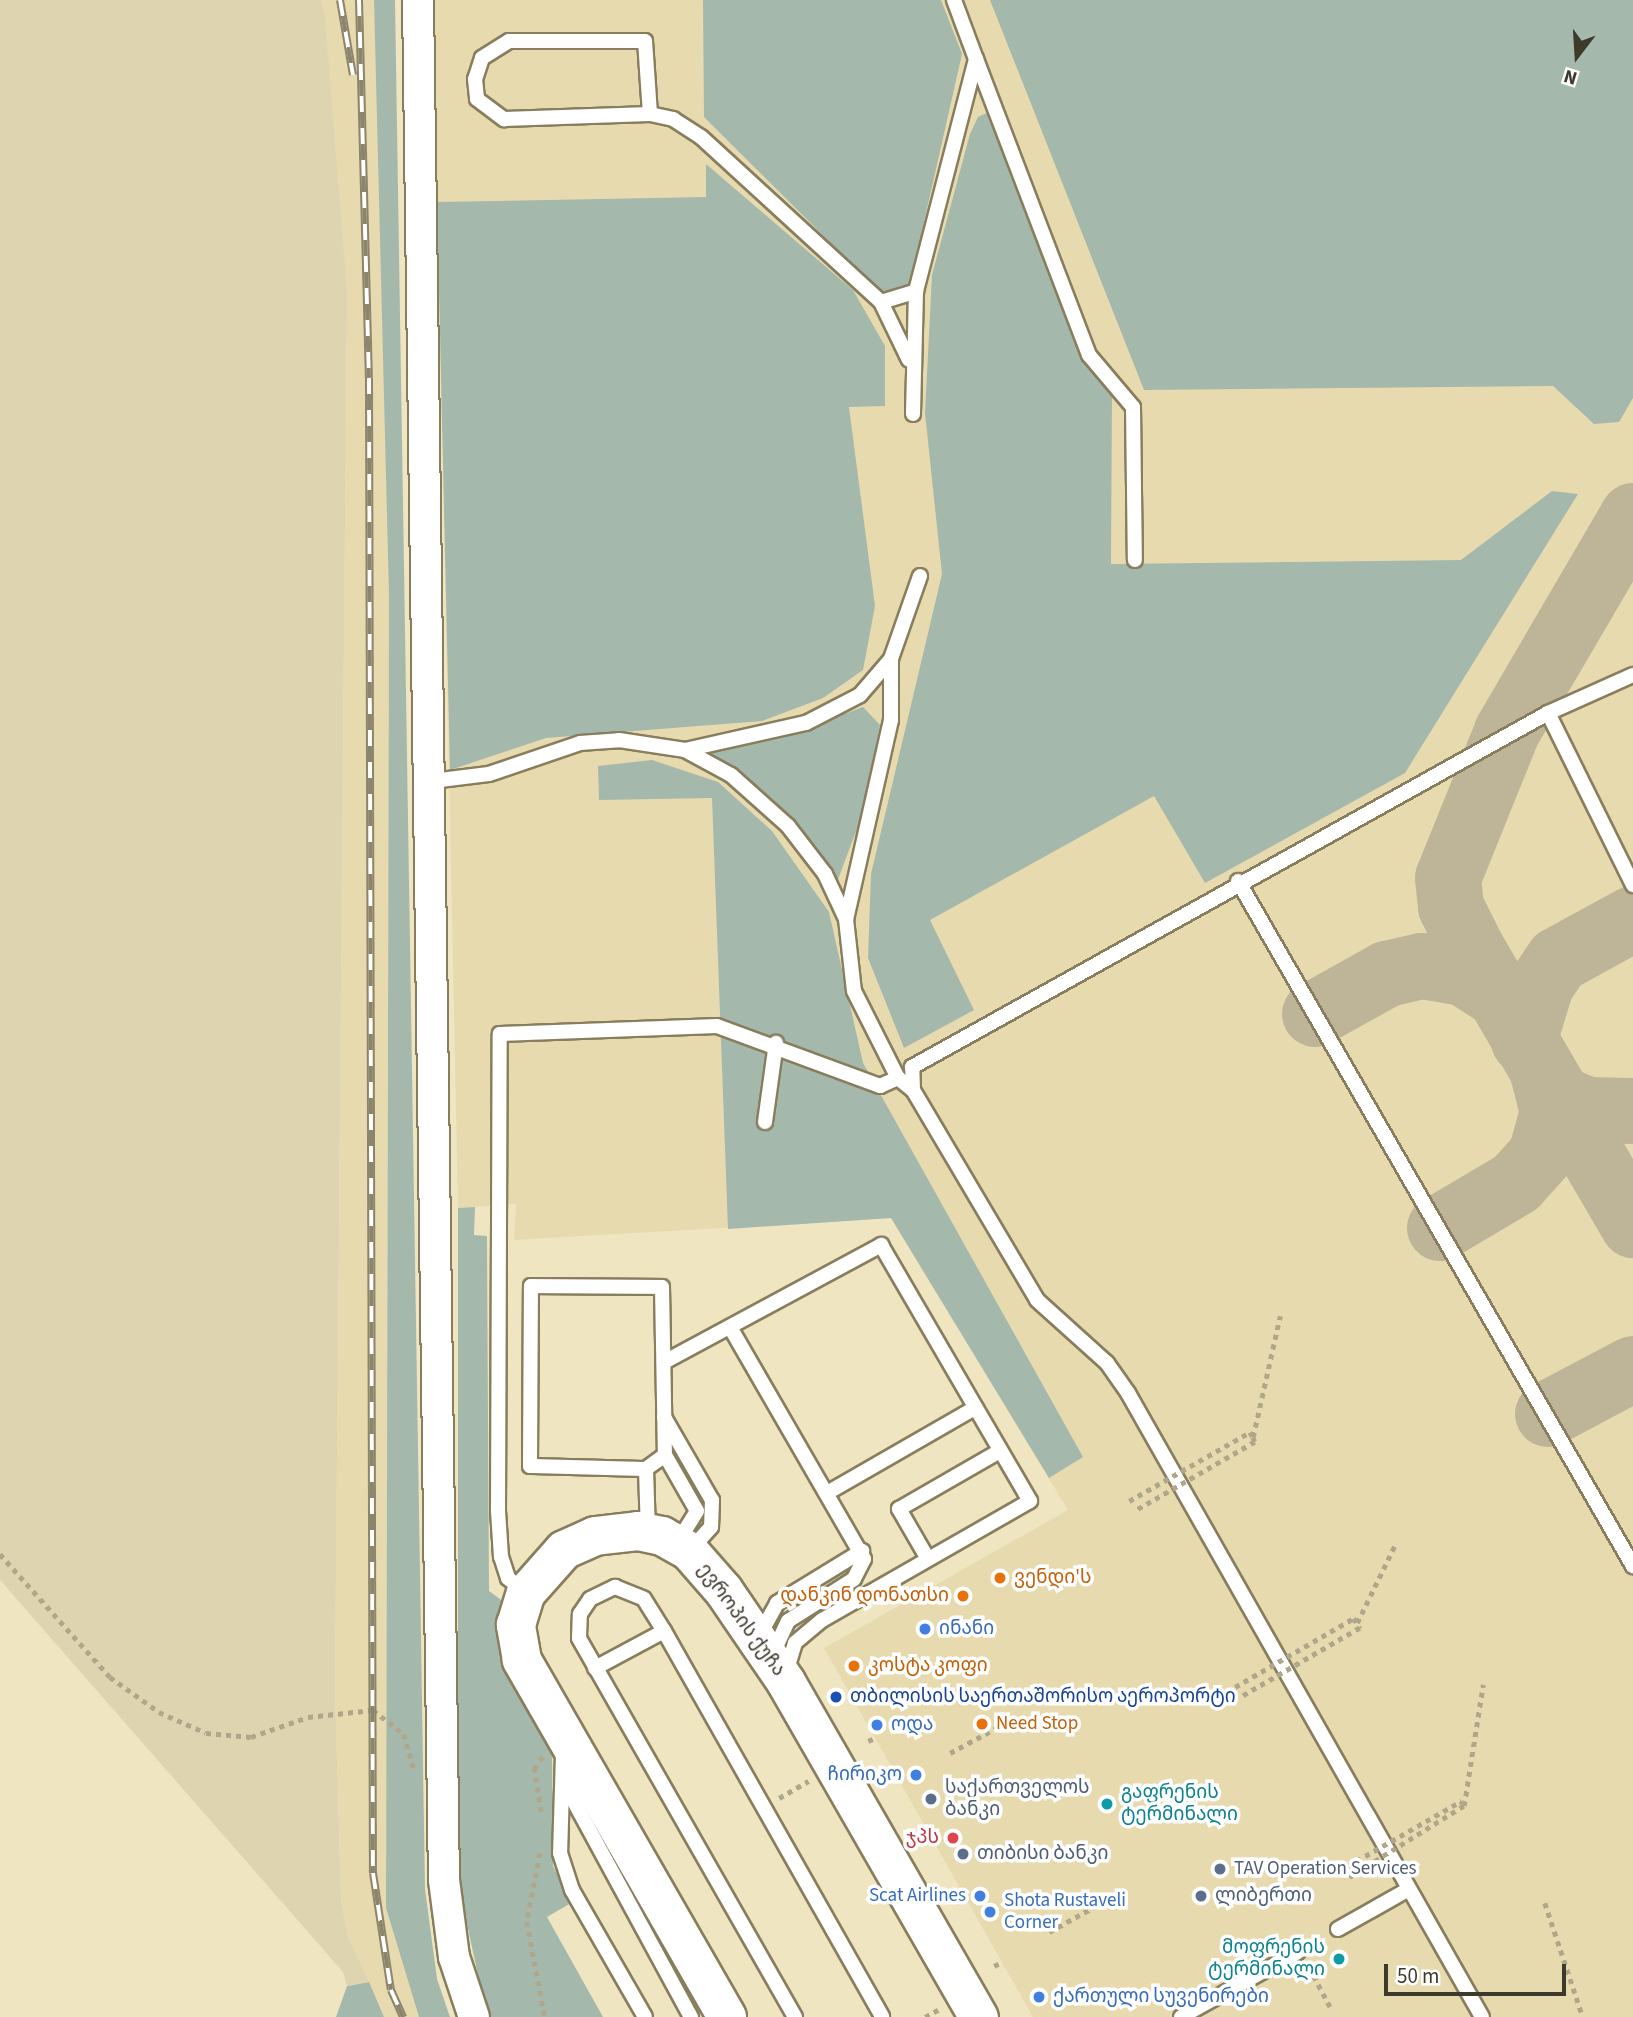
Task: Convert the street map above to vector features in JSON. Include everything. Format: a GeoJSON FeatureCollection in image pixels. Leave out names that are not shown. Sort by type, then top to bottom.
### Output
{"type":"FeatureCollection","features":[{"type":"Feature","properties":{"kind":"main road"},"geometry":{"type":"LineString","coordinates":[[671,1542],[595,1536],[564,1550],[526,1593],[516,1625],[522,1660],[558,1742],[727,2017]]}},
{"type":"Feature","properties":{"kind":"main road","name":"ევროპის ქუჩა"},"geometry":{"type":"LineString","coordinates":[[671,1542],[771,1662],[979,2017]]}},
{"type":"Feature","properties":{"kind":"street"},"geometry":{"type":"LineString","coordinates":[[418,0],[432,781],[444,1880],[454,1957],[474,2017]]}},
{"type":"Feature","properties":{"kind":"lane"},"geometry":{"type":"LineString","coordinates":[[954,0],[1089,355],[1133,407],[1135,560]]}},
{"type":"Feature","properties":{"kind":"lane"},"geometry":{"type":"LineString","coordinates":[[650,114],[645,41],[509,41],[482,58],[475,79],[477,99],[504,119],[650,114],[701,136],[881,302],[910,362]]}},
{"type":"Feature","properties":{"kind":"lane"},"geometry":{"type":"LineString","coordinates":[[913,414],[910,362],[916,291],[976,59]]}},
{"type":"Feature","properties":{"kind":"lane"},"geometry":{"type":"LineString","coordinates":[[881,302],[916,291]]}},
{"type":"Feature","properties":{"kind":"lane"},"geometry":{"type":"LineString","coordinates":[[846,919],[891,720],[891,659],[919,576]]}},
{"type":"Feature","properties":{"kind":"lane"},"geometry":{"type":"LineString","coordinates":[[685,750],[806,723],[860,695],[891,659]]}},
{"type":"Feature","properties":{"kind":"lane"},"geometry":{"type":"LineString","coordinates":[[913,1090],[912,1067],[1238,881],[1548,713],[1633,675]]}},
{"type":"Feature","properties":{"kind":"lane"},"geometry":{"type":"LineString","coordinates":[[1548,713],[1633,885]]}},
{"type":"Feature","properties":{"kind":"lane"},"geometry":{"type":"LineString","coordinates":[[432,781],[489,774],[580,743],[620,740],[685,750],[731,775],[788,826],[825,874],[846,919],[854,990],[898,1078],[913,1090],[1037,1300],[1107,1363],[1128,1393],[1482,2017]]}},
{"type":"Feature","properties":{"kind":"lane"},"geometry":{"type":"LineString","coordinates":[[1238,881],[1633,1566]]}},
{"type":"Feature","properties":{"kind":"lane"},"geometry":{"type":"LineString","coordinates":[[526,1593],[508,1578],[499,1523],[500,1034],[717,1026],[776,1044],[880,1086],[898,1078]]}},
{"type":"Feature","properties":{"kind":"lane"},"geometry":{"type":"LineString","coordinates":[[765,1122],[776,1044]]}},
{"type":"Feature","properties":{"kind":"lane"},"geometry":{"type":"LineString","coordinates":[[664,1362],[881,1245],[1030,1501],[807,1632],[789,1658],[771,1662]]}},
{"type":"Feature","properties":{"kind":"lane"},"geometry":{"type":"LineString","coordinates":[[664,1455],[646,1469],[530,1466],[531,1286],[662,1287],[664,1455],[697,1511],[671,1542]]}},
{"type":"Feature","properties":{"kind":"lane"},"geometry":{"type":"LineString","coordinates":[[730,1327],[862,1551],[854,1579],[788,1621],[771,1662]]}},
{"type":"Feature","properties":{"kind":"lane"},"geometry":{"type":"LineString","coordinates":[[827,1493],[975,1408]]}},
{"type":"Feature","properties":{"kind":"lane"},"geometry":{"type":"LineString","coordinates":[[664,1416],[712,1500],[711,1527],[671,1542]]}},
{"type":"Feature","properties":{"kind":"lane"},"geometry":{"type":"LineString","coordinates":[[928,1559],[899,1509],[1000,1451]]}},
{"type":"Feature","properties":{"kind":"lane"},"geometry":{"type":"LineString","coordinates":[[646,1469],[671,1542]]}},
{"type":"Feature","properties":{"kind":"lane"},"geometry":{"type":"LineString","coordinates":[[771,1662],[777,1603],[862,1551]]}},
{"type":"Feature","properties":{"kind":"lane"},"geometry":{"type":"LineString","coordinates":[[795,2017],[579,1638],[580,1614],[590,1599],[615,1587],[644,1599],[664,1630],[882,2017]]}},
{"type":"Feature","properties":{"kind":"lane"},"geometry":{"type":"LineString","coordinates":[[595,1668],[664,1630]]}},
{"type":"Feature","properties":{"kind":"lane"},"geometry":{"type":"LineString","coordinates":[[558,1742],[564,1784],[560,1853],[572,1890],[645,2017]]}},
{"type":"Feature","properties":{"kind":"lane"},"geometry":{"type":"LineString","coordinates":[[564,1784],[691,2017]]}},
{"type":"Feature","properties":{"kind":"lane"},"geometry":{"type":"LineString","coordinates":[[1338,1929],[1409,1889]]}},
{"type":"Feature","properties":{"kind":"lane"},"geometry":{"type":"LineString","coordinates":[[1181,2017],[1298,1951]]}},
{"type":"Feature","properties":{"kind":"path"},"geometry":{"type":"LineString","coordinates":[[1253,1437],[1280,1315]]}},
{"type":"Feature","properties":{"kind":"path"},"geometry":{"type":"LineString","coordinates":[[1129,1501],[1250,1432],[1255,1442],[1135,1511]]}},
{"type":"Feature","properties":{"kind":"path"},"geometry":{"type":"LineString","coordinates":[[1357,1623],[1395,1545]]}},
{"type":"Feature","properties":{"kind":"path"},"geometry":{"type":"LineString","coordinates":[[0,1554],[110,1678],[159,1712],[206,1733],[251,1737],[308,1717],[373,1710],[404,1734],[415,1774]]}},
{"type":"Feature","properties":{"kind":"path"},"geometry":{"type":"LineString","coordinates":[[1235,1687],[1354,1618],[1360,1628],[1241,1697]]}},
{"type":"Feature","properties":{"kind":"path"},"geometry":{"type":"LineString","coordinates":[[1345,1880],[1464,1806],[1483,1684]]}},
{"type":"Feature","properties":{"kind":"path"},"geometry":{"type":"LineString","coordinates":[[950,1753],[1013,1719]]}},
{"type":"Feature","properties":{"kind":"path"},"geometry":{"type":"LineString","coordinates":[[868,1741],[875,1738]]}},
{"type":"Feature","properties":{"kind":"path"},"geometry":{"type":"LineString","coordinates":[[541,1825],[537,1792],[538,1758],[558,1742]]}},
{"type":"Feature","properties":{"kind":"path"},"geometry":{"type":"LineString","coordinates":[[1339,1871],[1461,1801],[1464,1806]]}},
{"type":"Feature","properties":{"kind":"path"},"geometry":{"type":"LineString","coordinates":[[541,1838],[527,1922],[545,2017]]}},
{"type":"Feature","properties":{"kind":"path"},"geometry":{"type":"LineString","coordinates":[[1049,1932],[1112,1897]]}},
{"type":"Feature","properties":{"kind":"path"},"geometry":{"type":"LineString","coordinates":[[1545,1903],[1583,2017]]}},
{"type":"Feature","properties":{"kind":"path"},"geometry":{"type":"LineString","coordinates":[[994,1966],[1002,1962]]}},
{"type":"Feature","properties":{"kind":"path"},"geometry":{"type":"LineString","coordinates":[[1308,1966],[1332,2010]]}},
{"type":"Feature","properties":{"kind":"path"},"geometry":{"type":"LineString","coordinates":[[925,2017],[942,2007]]}},
{"type":"Feature","properties":{"kind":"shaded area"},"geometry":{"type":"Polygon","coordinates":[[[321,0],[374,0],[389,596],[386,1908],[419,2017],[384,2017],[348,1937],[341,1899],[335,1691],[347,291],[321,0]]]}},
{"type":"Feature","properties":{"kind":"shaded area","name":"თბილისის საერთაშორისო აეროპორტი"},"geometry":{"type":"Polygon","coordinates":[[[433,0],[1633,0],[1633,2017],[1033,2017],[824,1648],[1068,1510],[891,1218],[514,1240],[516,1204],[458,1208],[433,0]]]}},
{"type":"Feature","properties":{"kind":"green space"},"geometry":{"type":"Polygon","coordinates":[[[374,0],[395,0],[425,1889],[437,1979],[450,2017],[419,2017],[386,1908],[389,596],[374,0]]]}},
{"type":"Feature","properties":{"kind":"green space"},"geometry":{"type":"Polygon","coordinates":[[[703,0],[941,0],[962,54],[910,284],[883,295],[704,117],[703,0]]]}},
{"type":"Feature","properties":{"kind":"green space"},"geometry":{"type":"Polygon","coordinates":[[[990,0],[1633,0],[1633,398],[1619,422],[1594,424],[1553,386],[1144,390],[990,0]]]}},
{"type":"Feature","properties":{"kind":"green space"},"geometry":{"type":"Polygon","coordinates":[[[989,112],[1005,126],[1082,360],[1112,396],[1111,564],[1461,560],[1552,491],[1578,494],[1405,773],[1205,883],[1154,796],[930,920],[974,1010],[904,1048],[868,958],[871,874],[942,574],[925,413],[932,275],[970,134],[978,117],[989,112]]]}},
{"type":"Feature","properties":{"kind":"green space"},"geometry":{"type":"Polygon","coordinates":[[[706,164],[853,290],[885,346],[885,406],[849,407],[875,606],[863,670],[823,698],[762,721],[546,738],[450,770],[437,202],[706,197],[706,164]]]}},
{"type":"Feature","properties":{"kind":"green space"},"geometry":{"type":"Polygon","coordinates":[[[863,707],[880,725],[863,813],[837,882],[814,849],[741,775],[704,754],[781,738],[863,707]]]}},
{"type":"Feature","properties":{"kind":"green space"},"geometry":{"type":"Polygon","coordinates":[[[652,760],[718,782],[772,831],[829,912],[863,1063],[1083,1457],[1049,1478],[891,1218],[728,1229],[712,798],[599,800],[598,766],[652,760]]]}},
{"type":"Feature","properties":{"kind":"green space"},"geometry":{"type":"Polygon","coordinates":[[[475,1207],[474,1235],[487,1236],[489,1591],[508,1605],[552,1737],[553,1866],[571,1903],[547,1917],[603,2017],[487,2017],[458,1882],[458,1208],[475,1207]]]}},
{"type":"Feature","properties":{"kind":"green space"},"geometry":{"type":"Polygon","coordinates":[[[369,1982],[384,2017],[336,2017],[347,1986],[369,1982]]]}},
{"type":"Feature","properties":{"kind":"sand"},"geometry":{"type":"Polygon","coordinates":[[[0,0],[321,0],[325,18],[347,291],[335,1691],[341,1900],[348,1937],[369,1982],[347,1986],[343,1972],[0,1580],[0,0]]]}},
{"type":"Feature","properties":{"kind":"taxiway"},"geometry":{"type":"LineString","coordinates":[[1633,516],[1507,732],[1448,878],[1451,907],[1472,949],[1633,1225]]}},
{"type":"Feature","properties":{"kind":"taxiway"},"geometry":{"type":"LineString","coordinates":[[1524,1041],[1541,985],[1558,960],[1633,919]]}},
{"type":"Feature","properties":{"kind":"taxiway"},"geometry":{"type":"LineString","coordinates":[[1315,1014],[1387,974],[1422,966],[1464,973],[1498,995]]}},
{"type":"Feature","properties":{"kind":"taxiway"},"geometry":{"type":"LineString","coordinates":[[1440,1228],[1516,1183],[1541,1155],[1553,1112],[1542,1069]]}},
{"type":"Feature","properties":{"kind":"taxiway"},"geometry":{"type":"LineString","coordinates":[[1563,1100],[1588,1110],[1633,1111]]}},
{"type":"Feature","properties":{"kind":"taxiway"},"geometry":{"type":"LineString","coordinates":[[1548,1414],[1633,1369]]}},
{"type":"Feature","properties":{"kind":"railway"},"geometry":{"type":"LineString","coordinates":[[340,0],[353,75]]}},
{"type":"Feature","properties":{"kind":"railway"},"geometry":{"type":"LineString","coordinates":[[359,0],[369,378],[373,1873],[391,1990],[403,2017]]}},
{"type":"Feature","properties":{"kind":"place","name":"ვენდი'ს"},"geometry":{"type":"Point","coordinates":[1000,1578]}},
{"type":"Feature","properties":{"kind":"place","name":"დანკინ დონათსი"},"geometry":{"type":"Point","coordinates":[963,1596]}},
{"type":"Feature","properties":{"kind":"place","name":"ინანი"},"geometry":{"type":"Point","coordinates":[925,1629]}},
{"type":"Feature","properties":{"kind":"place","name":"კოსტა კოფი"},"geometry":{"type":"Point","coordinates":[854,1666]}},
{"type":"Feature","properties":{"kind":"place","name":"თბილისის საერთაშორისო აეროპორტი"},"geometry":{"type":"Point","coordinates":[836,1697]}},
{"type":"Feature","properties":{"kind":"place","name":"Need Stop"},"geometry":{"type":"Point","coordinates":[982,1724]}},
{"type":"Feature","properties":{"kind":"place","name":"ოდა"},"geometry":{"type":"Point","coordinates":[877,1725]}},
{"type":"Feature","properties":{"kind":"place","name":"ჩირიკო"},"geometry":{"type":"Point","coordinates":[916,1775]}},
{"type":"Feature","properties":{"kind":"place","name":"საქართველოს ბანკი"},"geometry":{"type":"Point","coordinates":[931,1799]}},
{"type":"Feature","properties":{"kind":"place","name":"გაფრენის ტერმინალი"},"geometry":{"type":"Point","coordinates":[1107,1804]}},
{"type":"Feature","properties":{"kind":"place","name":"ჯპს"},"geometry":{"type":"Point","coordinates":[953,1838]}},
{"type":"Feature","properties":{"kind":"place","name":"თიბისი ბანკი"},"geometry":{"type":"Point","coordinates":[963,1854]}},
{"type":"Feature","properties":{"kind":"place","name":"TAV Operation Services"},"geometry":{"type":"Point","coordinates":[1220,1869]}},
{"type":"Feature","properties":{"kind":"place","name":"Scat Airlines"},"geometry":{"type":"Point","coordinates":[980,1896]}},
{"type":"Feature","properties":{"kind":"place","name":"ლიბერთი"},"geometry":{"type":"Point","coordinates":[1201,1896]}},
{"type":"Feature","properties":{"kind":"place","name":"Shota Rustaveli Corner"},"geometry":{"type":"Point","coordinates":[990,1912]}},
{"type":"Feature","properties":{"kind":"place","name":"მოფრენის ტერმინალი"},"geometry":{"type":"Point","coordinates":[1339,1959]}},
{"type":"Feature","properties":{"kind":"place","name":"ქართული სუვენირები"},"geometry":{"type":"Point","coordinates":[1039,1997]}}]}
